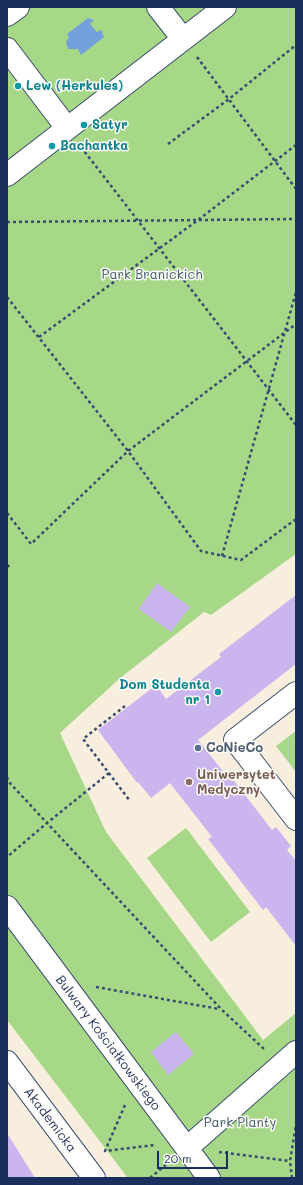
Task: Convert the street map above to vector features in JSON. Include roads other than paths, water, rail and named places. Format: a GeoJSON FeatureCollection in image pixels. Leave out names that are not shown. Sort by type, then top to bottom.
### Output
{"type":"FeatureCollection","features":[{"type":"Feature","properties":{"kind":"street"},"geometry":{"type":"LineString","coordinates":[[7,15],[18,7]]}},
{"type":"Feature","properties":{"kind":"street"},"geometry":{"type":"LineString","coordinates":[[158,7],[183,39]]}},
{"type":"Feature","properties":{"kind":"street"},"geometry":{"type":"LineString","coordinates":[[7,175],[225,7]]}},
{"type":"Feature","properties":{"kind":"street"},"geometry":{"type":"LineString","coordinates":[[7,49],[67,128]]}},
{"type":"Feature","properties":{"kind":"street"},"geometry":{"type":"LineString","coordinates":[[296,693],[235,740],[296,819]]}},
{"type":"Feature","properties":{"kind":"street","name":"Bulwary Kościałkowskiego"},"geometry":{"type":"LineString","coordinates":[[7,907],[209,1178]]}},
{"type":"Feature","properties":{"kind":"street"},"geometry":{"type":"LineString","coordinates":[[185,1145],[288,1058]]}},
{"type":"Feature","properties":{"kind":"street","name":"Akademicka"},"geometry":{"type":"LineString","coordinates":[[7,1062],[94,1178]]}},
{"type":"Feature","properties":{"kind":"water"},"geometry":{"type":"Polygon","coordinates":[[[88,18],[94,20],[90,24],[97,32],[101,30],[104,37],[81,55],[78,49],[68,49],[66,42],[69,38],[67,34],[88,18]]]}},
{"type":"Feature","properties":{"kind":"place","name":"Lew (Herkules)"},"geometry":{"type":"Point","coordinates":[18,86]}},
{"type":"Feature","properties":{"kind":"place","name":"Satyr"},"geometry":{"type":"Point","coordinates":[84,125]}},
{"type":"Feature","properties":{"kind":"place","name":"Bachantka"},"geometry":{"type":"Point","coordinates":[52,146]}},
{"type":"Feature","properties":{"kind":"place","name":"Dom Studenta nr 1"},"geometry":{"type":"Point","coordinates":[218,692]}},
{"type":"Feature","properties":{"kind":"place","name":"CoNieCo"},"geometry":{"type":"Point","coordinates":[198,748]}},
{"type":"Feature","properties":{"kind":"place","name":"Uniwersytet Medyczny"},"geometry":{"type":"Point","coordinates":[189,782]}},
{"type":"Feature","properties":{"kind":"park label","name":"Park Branickich"},"geometry":{"type":"Point","coordinates":[152,275]}},
{"type":"Feature","properties":{"kind":"park label","name":"Park Planty"},"geometry":{"type":"Point","coordinates":[240,1123]}}]}
